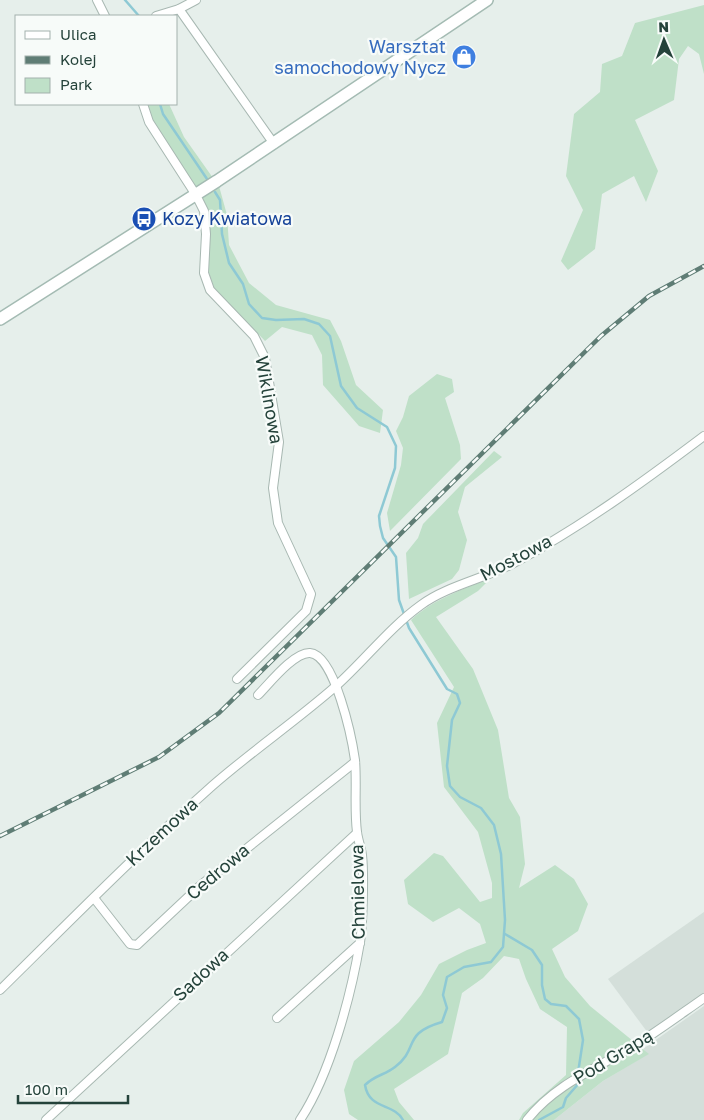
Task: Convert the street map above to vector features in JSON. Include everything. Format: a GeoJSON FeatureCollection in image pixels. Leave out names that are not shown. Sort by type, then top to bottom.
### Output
{"type":"FeatureCollection","features":[{"type":"Feature","properties":{"kind":"street"},"geometry":{"type":"LineString","coordinates":[[97,0],[104,15]]}},
{"type":"Feature","properties":{"kind":"street"},"geometry":{"type":"LineString","coordinates":[[159,15],[179,9],[196,0]]}},
{"type":"Feature","properties":{"kind":"street"},"geometry":{"type":"LineString","coordinates":[[0,320],[217,182],[487,0]]}},
{"type":"Feature","properties":{"kind":"street"},"geometry":{"type":"LineString","coordinates":[[179,9],[274,144]]}},
{"type":"Feature","properties":{"kind":"street","name":"Wiklinowa"},"geometry":{"type":"LineString","coordinates":[[143,105],[149,122],[196,195],[204,211],[206,234],[204,273],[210,290],[254,336],[266,358],[279,442],[273,488],[278,523],[312,594],[306,611],[237,679]]}},
{"type":"Feature","properties":{"kind":"street","name":"Mostowa"},"geometry":{"type":"LineString","coordinates":[[335,686],[367,656],[389,631],[422,604],[511,564],[572,528],[635,487],[704,436]]}},
{"type":"Feature","properties":{"kind":"street"},"geometry":{"type":"LineString","coordinates":[[258,695],[301,654],[310,653],[318,656],[332,672],[335,686]]}},
{"type":"Feature","properties":{"kind":"street","name":"Chmielowa"},"geometry":{"type":"LineString","coordinates":[[300,1120],[311,1103],[333,1047],[360,942],[362,856],[357,833],[355,762],[350,732],[335,686]]}},
{"type":"Feature","properties":{"kind":"street","name":"Krzemowa"},"geometry":{"type":"LineString","coordinates":[[0,990],[159,833],[215,783],[335,686]]}},
{"type":"Feature","properties":{"kind":"street","name":"Cedrowa"},"geometry":{"type":"LineString","coordinates":[[94,898],[130,944],[137,945],[201,885],[355,762]]}},
{"type":"Feature","properties":{"kind":"street","name":"Sadowa"},"geometry":{"type":"LineString","coordinates":[[46,1120],[357,833]]}},
{"type":"Feature","properties":{"kind":"street"},"geometry":{"type":"LineString","coordinates":[[277,1018],[360,942]]}},
{"type":"Feature","properties":{"kind":"street","name":"Pod Grapą"},"geometry":{"type":"LineString","coordinates":[[527,1120],[540,1104],[580,1076],[635,1045],[704,998]]}},
{"type":"Feature","properties":{"kind":"shaded area"},"geometry":{"type":"Polygon","coordinates":[[[704,912],[704,993],[648,1033],[608,979],[704,912]]]}},
{"type":"Feature","properties":{"kind":"shaded area"},"geometry":{"type":"Polygon","coordinates":[[[704,1006],[704,1120],[554,1120],[603,1081],[648,1054],[643,1049],[704,1006]]]}},
{"type":"Feature","properties":{"kind":"green space"},"geometry":{"type":"Polygon","coordinates":[[[704,5],[704,74],[699,54],[688,46],[679,59],[674,100],[635,120],[658,171],[646,202],[634,176],[602,194],[595,249],[568,270],[561,261],[583,210],[566,176],[574,114],[600,92],[602,64],[622,56],[635,23],[704,5]]]}},
{"type":"Feature","properties":{"kind":"green space"},"geometry":{"type":"Polygon","coordinates":[[[147,105],[169,105],[184,137],[213,178],[196,187],[153,121],[147,105]]]}},
{"type":"Feature","properties":{"kind":"green space"},"geometry":{"type":"Polygon","coordinates":[[[219,186],[227,215],[229,245],[249,283],[276,305],[330,320],[341,341],[356,385],[383,410],[380,433],[359,426],[323,385],[322,355],[312,335],[282,327],[265,341],[214,288],[208,270],[208,212],[202,196],[219,186]]]}},
{"type":"Feature","properties":{"kind":"green space"},"geometry":{"type":"Polygon","coordinates":[[[437,374],[452,379],[454,392],[445,398],[460,445],[461,459],[390,531],[387,513],[401,465],[403,448],[396,431],[403,417],[409,396],[437,374]]]}},
{"type":"Feature","properties":{"kind":"green space"},"geometry":{"type":"Polygon","coordinates":[[[494,451],[502,457],[465,487],[458,512],[467,540],[459,570],[452,579],[409,599],[406,553],[418,538],[423,524],[494,451]]]}},
{"type":"Feature","properties":{"kind":"green space"},"geometry":{"type":"Polygon","coordinates":[[[491,578],[478,591],[436,617],[473,669],[498,730],[509,798],[520,817],[525,864],[519,888],[555,865],[574,879],[588,904],[578,931],[552,949],[565,977],[590,1006],[649,1054],[603,1081],[554,1120],[519,1120],[523,1113],[566,1075],[567,1027],[540,1009],[519,959],[504,956],[483,978],[462,993],[448,1054],[394,1089],[399,1102],[414,1120],[358,1120],[349,1114],[344,1090],[354,1061],[399,1022],[421,995],[439,964],[486,943],[480,924],[459,908],[433,922],[408,904],[404,880],[434,853],[443,856],[480,902],[492,898],[492,883],[478,832],[444,787],[437,723],[454,687],[411,620],[438,601],[491,578]]]}},
{"type":"Feature","properties":{"kind":"waterway"},"geometry":{"type":"LineString","coordinates":[[125,0],[138,15]]}},
{"type":"Feature","properties":{"kind":"waterway"},"geometry":{"type":"LineString","coordinates":[[160,105],[163,114],[207,179]]}},
{"type":"Feature","properties":{"kind":"waterway"},"geometry":{"type":"LineString","coordinates":[[215,192],[220,200],[222,234],[229,263],[243,284],[249,304],[262,318],[276,320],[304,319],[319,324],[330,336],[341,386],[357,408],[387,427],[396,446],[395,468],[379,516],[383,538],[396,557],[399,600],[409,628],[447,689],[457,694],[460,703],[452,720],[447,766],[450,786],[460,797],[481,808],[494,825],[501,854],[505,920],[503,947],[491,962],[464,967],[447,977],[443,995],[447,1008],[442,1022],[421,1031],[412,1042],[403,1060],[391,1070],[372,1079],[365,1085],[371,1099],[394,1111],[403,1120]]}},
{"type":"Feature","properties":{"kind":"waterway"},"geometry":{"type":"LineString","coordinates":[[505,934],[532,950],[542,965],[542,985],[545,999],[551,1004],[566,1006],[579,1019],[583,1040],[578,1073]]}},
{"type":"Feature","properties":{"kind":"waterway"},"geometry":{"type":"LineString","coordinates":[[539,1120],[563,1107],[566,1098],[579,1083]]}},
{"type":"Feature","properties":{"kind":"railway"},"geometry":{"type":"LineString","coordinates":[[0,836],[159,757],[219,713],[601,336],[649,296],[704,266]]}},
{"type":"Feature","properties":{"kind":"place","name":"Warsztat samochodowy Nycz"},"geometry":{"type":"Point","coordinates":[464,57]}},
{"type":"Feature","properties":{"kind":"place","name":"Kozy Kwiatowa"},"geometry":{"type":"Point","coordinates":[144,219]}}]}
